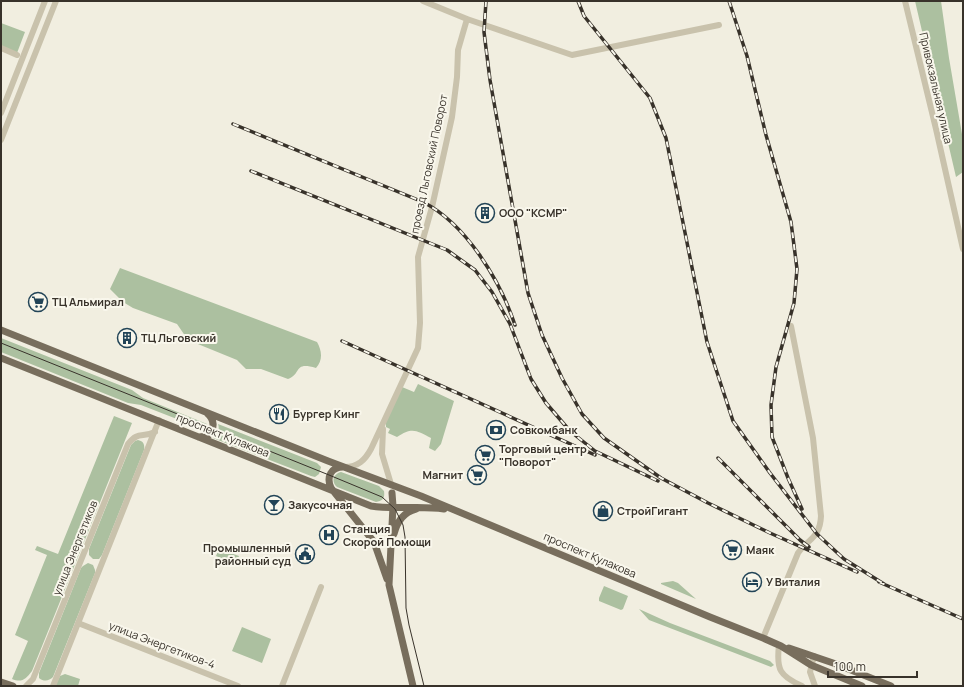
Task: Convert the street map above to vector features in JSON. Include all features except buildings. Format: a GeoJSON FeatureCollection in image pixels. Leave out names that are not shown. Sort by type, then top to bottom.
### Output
{"type":"FeatureCollection","features":[{"type":"Feature","properties":{"kind":"main road","name":"проспект Кулакова"},"geometry":{"type":"LineString","coordinates":[[1,330],[343,467],[391,484],[763,638],[780,646],[811,665],[862,686]]}},
{"type":"Feature","properties":{"kind":"main road","name":"проспект Кулакова"},"geometry":{"type":"LineString","coordinates":[[1,358],[160,420],[333,491],[374,542],[389,586]]}},
{"type":"Feature","properties":{"kind":"main road"},"geometry":{"type":"LineString","coordinates":[[197,436],[208,436],[212,430],[214,424],[213,420],[207,413]]}},
{"type":"Feature","properties":{"kind":"main road"},"geometry":{"type":"LineString","coordinates":[[343,467],[334,469],[329,475],[329,483],[333,491],[376,507],[385,505],[390,501],[392,493]]}},
{"type":"Feature","properties":{"kind":"main road"},"geometry":{"type":"LineString","coordinates":[[391,484],[393,508],[389,586],[413,686]]}},
{"type":"Feature","properties":{"kind":"main road"},"geometry":{"type":"LineString","coordinates":[[371,506],[393,508],[422,507],[454,511]]}},
{"type":"Feature","properties":{"kind":"main road"},"geometry":{"type":"LineString","coordinates":[[390,553],[395,530],[402,517],[413,509],[422,507]]}},
{"type":"Feature","properties":{"kind":"main road","name":"проспект Кулакова"},"geometry":{"type":"LineString","coordinates":[[780,646],[814,656],[891,686]]}},
{"type":"Feature","properties":{"kind":"main road"},"geometry":{"type":"LineString","coordinates":[[1,682],[13,686]]}},
{"type":"Feature","properties":{"kind":"street"},"geometry":{"type":"LineString","coordinates":[[1,113],[45,1]]}},
{"type":"Feature","properties":{"kind":"street"},"geometry":{"type":"LineString","coordinates":[[1,140],[56,1]]}},
{"type":"Feature","properties":{"kind":"street"},"geometry":{"type":"LineString","coordinates":[[423,1],[467,19],[572,55],[719,25]]}},
{"type":"Feature","properties":{"kind":"street","name":"Привокзальная улица"},"geometry":{"type":"LineString","coordinates":[[905,1],[963,249]]}},
{"type":"Feature","properties":{"kind":"street","name":"проезд Льговский Поворот"},"geometry":{"type":"LineString","coordinates":[[343,467],[354,466],[366,457],[418,348],[420,323],[418,257],[432,207],[452,117],[457,77],[458,50],[467,19]]}},
{"type":"Feature","properties":{"kind":"street"},"geometry":{"type":"LineString","coordinates":[[1,48],[17,55]]}},
{"type":"Feature","properties":{"kind":"street"},"geometry":{"type":"LineString","coordinates":[[763,638],[798,554],[802,548],[817,534],[820,527],[821,516],[813,438],[791,326]]}},
{"type":"Feature","properties":{"kind":"street"},"geometry":{"type":"LineString","coordinates":[[53,686],[160,420]]}},
{"type":"Feature","properties":{"kind":"street"},"geometry":{"type":"LineString","coordinates":[[384,421],[382,454],[391,484]]}},
{"type":"Feature","properties":{"kind":"street","name":"улица Энергетиков"},"geometry":{"type":"LineString","coordinates":[[26,686],[33,679],[128,444],[138,435],[146,435],[155,432]]}},
{"type":"Feature","properties":{"kind":"street"},"geometry":{"type":"LineString","coordinates":[[282,686],[321,587]]}},
{"type":"Feature","properties":{"kind":"street","name":"улица Энергетиков-4"},"geometry":{"type":"LineString","coordinates":[[78,623],[238,686]]}},
{"type":"Feature","properties":{"kind":"street"},"geometry":{"type":"LineString","coordinates":[[780,646],[778,657],[779,667],[784,676],[802,686]]}},
{"type":"Feature","properties":{"kind":"street"},"geometry":{"type":"LineString","coordinates":[[814,656],[811,665],[811,678],[815,686]]}},
{"type":"Feature","properties":{"kind":"green space"},"geometry":{"type":"Polygon","coordinates":[[[915,1],[941,1],[963,140],[963,172],[956,177],[915,1]]]}},
{"type":"Feature","properties":{"kind":"green space"},"geometry":{"type":"Polygon","coordinates":[[[1,23],[25,32],[17,53],[1,47],[1,23]]]}},
{"type":"Feature","properties":{"kind":"green space"},"geometry":{"type":"Polygon","coordinates":[[[120,268],[317,342],[321,352],[320,362],[316,368],[309,366],[301,367],[292,377],[288,379],[261,369],[246,369],[237,360],[188,340],[177,324],[133,308],[123,302],[110,289],[120,268]]]}},
{"type":"Feature","properties":{"kind":"green space"},"geometry":{"type":"Polygon","coordinates":[[[1,338],[132,390],[143,398],[207,424],[205,430],[141,405],[128,403],[1,352],[1,338]]]}},
{"type":"Feature","properties":{"kind":"green space"},"geometry":{"type":"Polygon","coordinates":[[[418,384],[454,401],[441,444],[435,451],[429,448],[431,438],[421,433],[410,431],[397,437],[388,433],[390,429],[386,427],[386,422],[402,387],[414,392],[418,384]]]}},
{"type":"Feature","properties":{"kind":"green space"},"geometry":{"type":"Polygon","coordinates":[[[114,416],[132,423],[32,671],[24,680],[18,681],[12,679],[28,641],[15,635],[47,555],[35,550],[37,546],[58,554],[114,416]]]}},
{"type":"Feature","properties":{"kind":"green space"},"geometry":{"type":"Polygon","coordinates":[[[218,424],[317,463],[321,467],[319,474],[315,477],[311,476],[213,438],[218,432],[218,424]]]}},
{"type":"Feature","properties":{"kind":"green space"},"geometry":{"type":"Polygon","coordinates":[[[138,440],[143,443],[144,450],[102,555],[99,559],[93,559],[89,555],[89,549],[131,445],[138,440]]]}},
{"type":"Feature","properties":{"kind":"green space"},"geometry":{"type":"Polygon","coordinates":[[[341,472],[379,486],[384,491],[383,499],[376,502],[337,487],[334,483],[334,478],[336,474],[341,472]]]}},
{"type":"Feature","properties":{"kind":"green space"},"geometry":{"type":"Polygon","coordinates":[[[219,549],[239,556],[236,564],[216,556],[219,549]]]}},
{"type":"Feature","properties":{"kind":"green space"},"geometry":{"type":"Polygon","coordinates":[[[88,563],[93,565],[95,573],[53,677],[48,680],[43,680],[39,678],[39,673],[81,568],[88,563]]]}},
{"type":"Feature","properties":{"kind":"green space"},"geometry":{"type":"Polygon","coordinates":[[[673,581],[678,583],[696,599],[661,584],[673,581]]]}},
{"type":"Feature","properties":{"kind":"green space"},"geometry":{"type":"Polygon","coordinates":[[[604,586],[628,596],[623,609],[621,610],[599,601],[604,586]]]}},
{"type":"Feature","properties":{"kind":"green space"},"geometry":{"type":"Polygon","coordinates":[[[639,609],[670,623],[770,661],[774,665],[771,667],[649,620],[639,609]]]}},
{"type":"Feature","properties":{"kind":"green space"},"geometry":{"type":"Polygon","coordinates":[[[242,627],[271,639],[262,663],[232,651],[242,627]]]}},
{"type":"Feature","properties":{"kind":"green space"},"geometry":{"type":"Polygon","coordinates":[[[65,674],[80,679],[78,686],[55,686],[60,676],[65,674]]]}},
{"type":"Feature","properties":{"kind":"tram line"},"geometry":{"type":"LineString","coordinates":[[1,343],[382,497],[395,509],[403,525],[405,537],[406,608],[424,686]]}},
{"type":"Feature","properties":{"kind":"railway"},"geometry":{"type":"LineString","coordinates":[[486,1],[484,32],[490,80],[528,293],[542,335],[562,378],[582,414],[604,438],[661,478],[770,533],[857,572]]}},
{"type":"Feature","properties":{"kind":"railway"},"geometry":{"type":"LineString","coordinates":[[578,1],[584,16],[650,98],[666,138],[707,342],[733,421],[770,473],[817,534],[844,559],[884,584]]}},
{"type":"Feature","properties":{"kind":"railway"},"geometry":{"type":"LineString","coordinates":[[729,1],[747,56],[766,135],[791,222],[797,269],[794,303],[776,367],[771,405],[772,437],[802,509]]}},
{"type":"Feature","properties":{"kind":"railway"},"geometry":{"type":"LineString","coordinates":[[233,124],[423,202],[439,212],[453,224],[480,255],[491,272],[509,308],[515,325]]}},
{"type":"Feature","properties":{"kind":"railway"},"geometry":{"type":"LineString","coordinates":[[251,171],[447,250],[475,270],[492,292],[510,324],[531,379],[546,403],[570,431],[595,451],[658,481]]}},
{"type":"Feature","properties":{"kind":"railway"},"geometry":{"type":"LineString","coordinates":[[342,341],[595,455]]}},
{"type":"Feature","properties":{"kind":"railway"},"geometry":{"type":"LineString","coordinates":[[718,458],[800,540],[809,547]]}},
{"type":"Feature","properties":{"kind":"railway"},"geometry":{"type":"LineString","coordinates":[[879,582],[963,619]]}},
{"type":"Feature","properties":{"kind":"place","name":"ООО \"КСМР\""},"geometry":{"type":"Point","coordinates":[485,213]}},
{"type":"Feature","properties":{"kind":"place","name":"ТЦ Альмирал"},"geometry":{"type":"Point","coordinates":[38,302]}},
{"type":"Feature","properties":{"kind":"place","name":"ТЦ Льговский"},"geometry":{"type":"Point","coordinates":[127,338]}},
{"type":"Feature","properties":{"kind":"place","name":"Бургер Кинг"},"geometry":{"type":"Point","coordinates":[279,414]}},
{"type":"Feature","properties":{"kind":"place","name":"Совкомбанк"},"geometry":{"type":"Point","coordinates":[496,430]}},
{"type":"Feature","properties":{"kind":"place","name":"Торговый центр \"Поворот\""},"geometry":{"type":"Point","coordinates":[485,455]}},
{"type":"Feature","properties":{"kind":"place","name":"Магнит"},"geometry":{"type":"Point","coordinates":[477,475]}},
{"type":"Feature","properties":{"kind":"place","name":"Закусочная"},"geometry":{"type":"Point","coordinates":[274,505]}},
{"type":"Feature","properties":{"kind":"place","name":"СтройГигант"},"geometry":{"type":"Point","coordinates":[603,511]}},
{"type":"Feature","properties":{"kind":"place","name":"Станция Скорой Помощи"},"geometry":{"type":"Point","coordinates":[329,535]}},
{"type":"Feature","properties":{"kind":"place","name":"Маяк"},"geometry":{"type":"Point","coordinates":[732,550]}},
{"type":"Feature","properties":{"kind":"place","name":"Промышленный районный суд"},"geometry":{"type":"Point","coordinates":[305,554]}},
{"type":"Feature","properties":{"kind":"place","name":"У Виталия"},"geometry":{"type":"Point","coordinates":[752,582]}}]}
